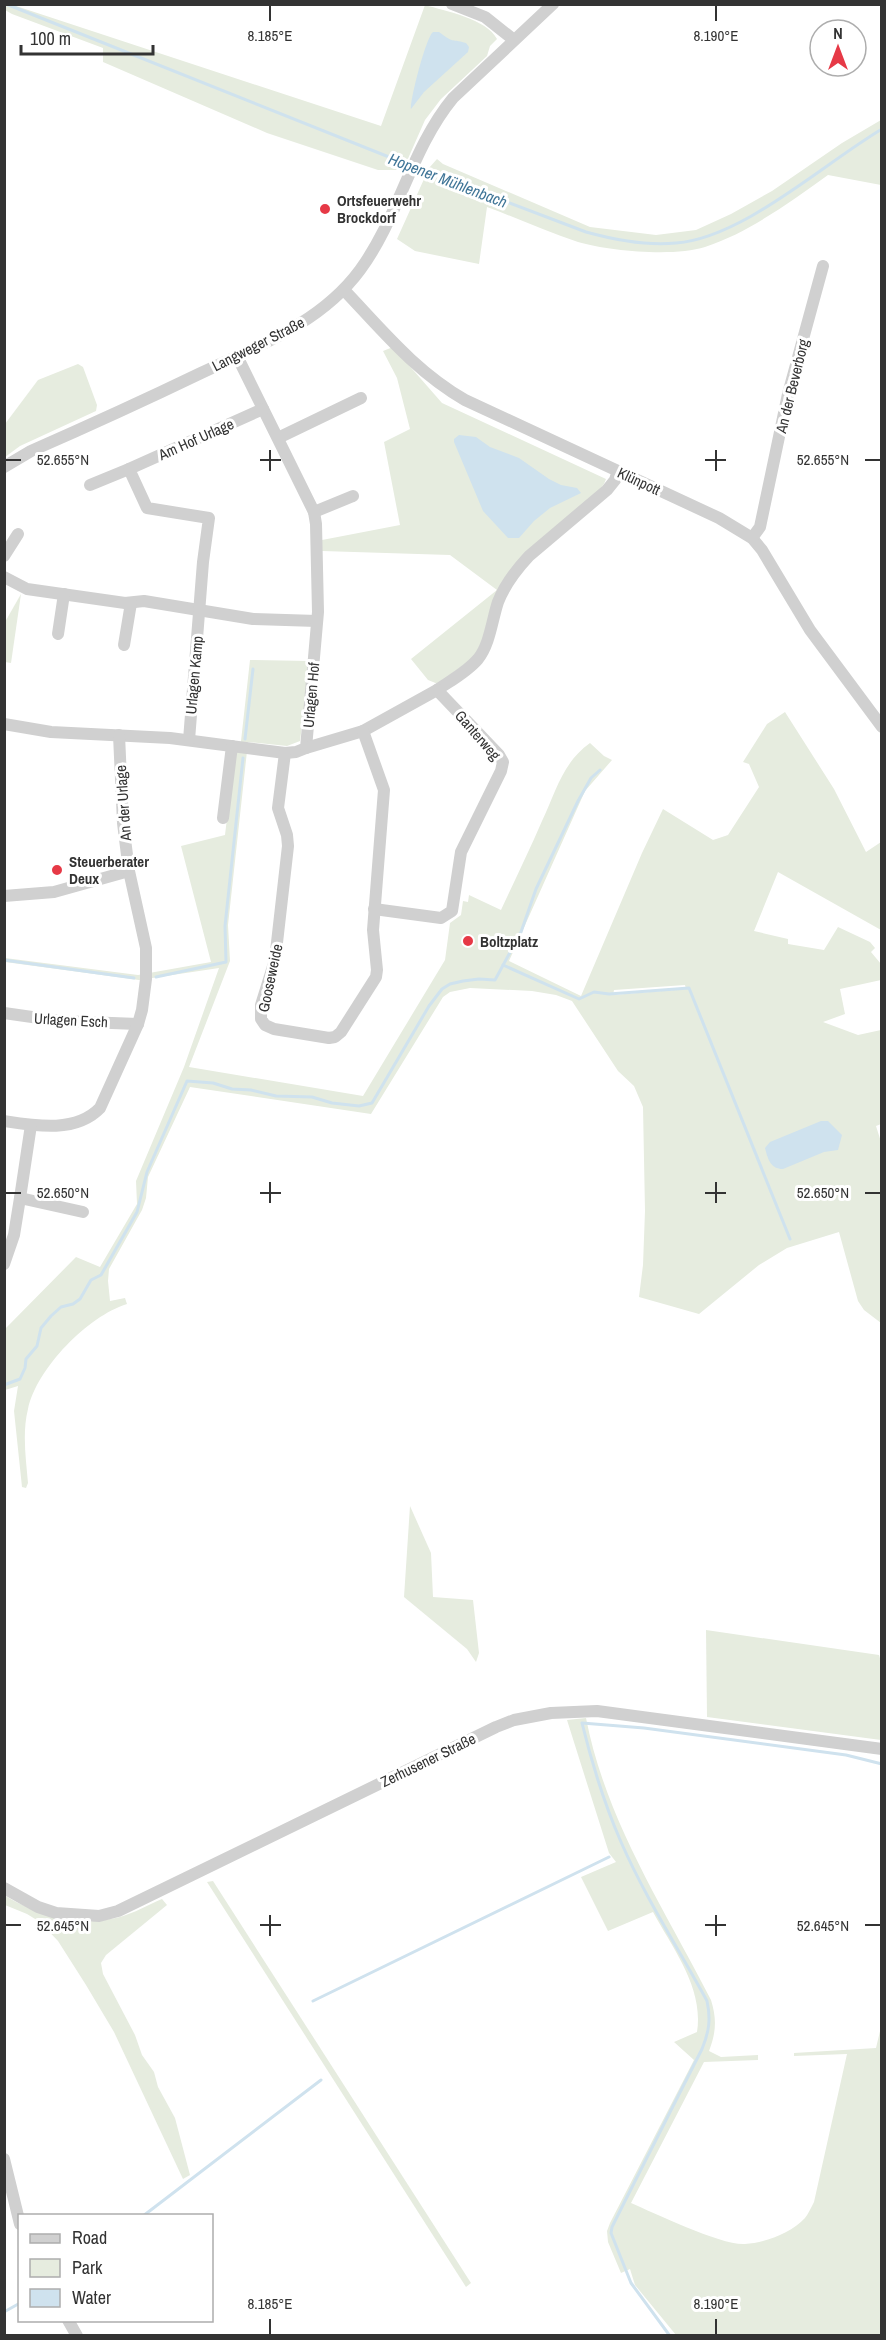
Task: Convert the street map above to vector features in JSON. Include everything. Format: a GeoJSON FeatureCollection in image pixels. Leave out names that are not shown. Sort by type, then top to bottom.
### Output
{"type":"FeatureCollection","features":[{"type":"Feature","properties":{"kind":"street"},"geometry":{"type":"LineString","coordinates":[[452,4],[485,17],[514,40]]}},
{"type":"Feature","properties":{"kind":"street","name":"Langweger Straße"},"geometry":{"type":"LineString","coordinates":[[4,467],[31,451],[279,337],[305,321],[344,290],[373,252],[389,223],[417,158],[439,115],[453,98],[553,4]]}},
{"type":"Feature","properties":{"kind":"street","name":"An der Beverborg"},"geometry":{"type":"LineString","coordinates":[[752,538],[760,527],[788,394],[823,266]]}},
{"type":"Feature","properties":{"kind":"street","name":"Klünpott"},"geometry":{"type":"LineString","coordinates":[[344,290],[417,367],[442,387],[465,400],[719,518],[752,538],[772,564],[810,630],[882,727]]}},
{"type":"Feature","properties":{"kind":"street","name":"Urlagen Hof"},"geometry":{"type":"LineString","coordinates":[[237,356],[314,512],[316,524],[317,621],[306,748],[285,753]]}},
{"type":"Feature","properties":{"kind":"street"},"geometry":{"type":"LineString","coordinates":[[278,438],[361,398]]}},
{"type":"Feature","properties":{"kind":"street","name":"Am Hof Urlage"},"geometry":{"type":"LineString","coordinates":[[90,486],[263,409]]}},
{"type":"Feature","properties":{"kind":"street","name":"Urlagen Kamp"},"geometry":{"type":"LineString","coordinates":[[129,469],[147,508],[209,518],[198,610],[189,740]]}},
{"type":"Feature","properties":{"kind":"street"},"geometry":{"type":"LineString","coordinates":[[306,748],[363,731],[437,690],[471,667],[480,657],[499,601],[508,581],[518,567],[607,490],[615,480],[618,471]]}},
{"type":"Feature","properties":{"kind":"street"},"geometry":{"type":"LineString","coordinates":[[314,512],[353,496]]}},
{"type":"Feature","properties":{"kind":"street"},"geometry":{"type":"LineString","coordinates":[[4,556],[18,534]]}},
{"type":"Feature","properties":{"kind":"street"},"geometry":{"type":"LineString","coordinates":[[4,577],[27,589],[131,603],[144,601],[253,619],[317,621]]}},
{"type":"Feature","properties":{"kind":"street"},"geometry":{"type":"LineString","coordinates":[[58,634],[64,594]]}},
{"type":"Feature","properties":{"kind":"street"},"geometry":{"type":"LineString","coordinates":[[124,645],[131,603]]}},
{"type":"Feature","properties":{"kind":"street","name":"Ganterweg"},"geometry":{"type":"LineString","coordinates":[[374,909],[441,918],[452,911],[461,852],[501,771],[503,762],[499,754],[437,690]]}},
{"type":"Feature","properties":{"kind":"street"},"geometry":{"type":"LineString","coordinates":[[4,724],[51,732],[189,740],[285,753]]}},
{"type":"Feature","properties":{"kind":"street","name":"Gooseweide"},"geometry":{"type":"LineString","coordinates":[[285,753],[278,808],[287,835],[288,846],[275,960],[261,1005],[261,1019],[265,1025],[274,1029],[329,1038],[341,1032],[376,976],[374,909],[384,790],[363,731]]}},
{"type":"Feature","properties":{"kind":"street","name":"An der Urlage"},"geometry":{"type":"LineString","coordinates":[[119,735],[123,823],[129,871],[146,948],[146,979],[138,1024]]}},
{"type":"Feature","properties":{"kind":"street"},"geometry":{"type":"LineString","coordinates":[[223,818],[232,746]]}},
{"type":"Feature","properties":{"kind":"street"},"geometry":{"type":"LineString","coordinates":[[4,896],[54,892],[129,871]]}},
{"type":"Feature","properties":{"kind":"street","name":"Urlagen Esch"},"geometry":{"type":"LineString","coordinates":[[4,1013],[60,1021],[138,1024]]}},
{"type":"Feature","properties":{"kind":"street"},"geometry":{"type":"LineString","coordinates":[[4,1121],[31,1125],[75,1124],[93,1116],[100,1108],[138,1024]]}},
{"type":"Feature","properties":{"kind":"street"},"geometry":{"type":"LineString","coordinates":[[4,1264],[14,1235],[31,1125]]}},
{"type":"Feature","properties":{"kind":"street"},"geometry":{"type":"LineString","coordinates":[[20,1198],[82,1212]]}},
{"type":"Feature","properties":{"kind":"street","name":"Zerhusener Straße"},"geometry":{"type":"LineString","coordinates":[[4,1888],[29,1903],[56,1913],[99,1916],[118,1911],[208,1869],[467,1740],[514,1720],[551,1713],[597,1710],[882,1749]]}},
{"type":"Feature","properties":{"kind":"street"},"geometry":{"type":"LineString","coordinates":[[4,2159],[18,2216]]}},
{"type":"Feature","properties":{"kind":"street"},"geometry":{"type":"LineString","coordinates":[[69,2322],[77,2336]]}},
{"type":"Feature","properties":{"kind":"green space"},"geometry":{"type":"Polygon","coordinates":[[[4,5],[13,5],[381,126],[425,5],[475,21],[492,32],[497,39],[490,46],[487,56],[441,99],[425,120],[403,170],[378,170],[267,133],[103,62],[103,48],[12,14],[5,10],[4,5]]]}},
{"type":"Feature","properties":{"kind":"green space"},"geometry":{"type":"Polygon","coordinates":[[[881,120],[881,185],[828,175],[754,225],[705,247],[676,252],[659,252],[591,245],[555,234],[487,207],[479,264],[415,251],[397,239],[429,168],[437,159],[443,164],[590,227],[656,235],[696,230],[731,214],[772,191],[842,143],[881,120]]]}},
{"type":"Feature","properties":{"kind":"green space"},"geometry":{"type":"Polygon","coordinates":[[[393,347],[442,403],[606,479],[592,499],[525,554],[474,657],[438,684],[428,680],[411,659],[497,590],[450,555],[322,551],[322,540],[400,525],[384,442],[410,429],[397,378],[383,351],[393,347]]]}},
{"type":"Feature","properties":{"kind":"green space"},"geometry":{"type":"Polygon","coordinates":[[[78,364],[83,367],[97,405],[96,411],[20,446],[5,457],[5,424],[38,380],[78,364]]]}},
{"type":"Feature","properties":{"kind":"green space"},"geometry":{"type":"Polygon","coordinates":[[[21,594],[11,663],[5,662],[5,622],[21,594]]]}},
{"type":"Feature","properties":{"kind":"green space"},"geometry":{"type":"Polygon","coordinates":[[[250,660],[310,661],[300,741],[287,746],[248,742],[228,925],[230,961],[189,1067],[363,1096],[445,960],[450,923],[461,915],[463,901],[468,902],[469,895],[501,910],[561,779],[580,751],[590,743],[612,760],[585,791],[509,961],[581,996],[663,809],[713,840],[728,835],[759,787],[749,764],[743,762],[767,724],[785,712],[834,789],[866,852],[881,842],[881,930],[778,872],[754,931],[788,939],[788,944],[824,950],[838,927],[870,942],[875,948],[871,952],[881,964],[881,980],[840,989],[845,1014],[823,1022],[858,1035],[881,1030],[881,1124],[876,1126],[882,1145],[881,1323],[864,1310],[858,1301],[839,1232],[787,1248],[759,1265],[699,1314],[639,1297],[645,1211],[643,1107],[634,1086],[618,1071],[572,1001],[556,995],[532,991],[470,988],[450,992],[443,997],[371,1114],[190,1087],[148,1177],[142,1210],[109,1269],[110,1301],[125,1298],[127,1304],[96,1320],[66,1346],[53,1361],[33,1393],[25,1427],[28,1483],[26,1488],[22,1487],[14,1411],[18,1386],[5,1390],[5,1329],[76,1257],[100,1267],[137,1204],[136,1181],[184,1067],[219,968],[139,980],[5,962],[5,958],[138,975],[211,962],[181,846],[225,835],[235,751],[240,750],[250,660]],[[685,985],[614,990],[613,995],[686,989],[685,985]]]}},
{"type":"Feature","properties":{"kind":"green space"},"geometry":{"type":"Polygon","coordinates":[[[410,1506],[431,1553],[433,1597],[473,1600],[479,1653],[476,1662],[467,1649],[404,1597],[410,1506]]]}},
{"type":"Feature","properties":{"kind":"green space"},"geometry":{"type":"Polygon","coordinates":[[[706,1630],[879,1655],[882,1665],[881,1740],[707,1717],[706,1630]]]}},
{"type":"Feature","properties":{"kind":"green space"},"geometry":{"type":"Polygon","coordinates":[[[586,1718],[607,1793],[622,1828],[656,1898],[711,2000],[715,2026],[709,2051],[721,2057],[758,2055],[758,2060],[704,2062],[631,2203],[688,2228],[735,2243],[761,2242],[793,2228],[805,2218],[814,2202],[847,2054],[794,2056],[794,2053],[876,2048],[881,2027],[881,2335],[676,2335],[635,2285],[630,2269],[621,2273],[608,2242],[607,2231],[694,2060],[674,2042],[697,2032],[698,2016],[696,2000],[685,1969],[653,1912],[608,1931],[581,1877],[616,1862],[609,1853],[567,1720],[586,1718]]]}},
{"type":"Feature","properties":{"kind":"green space"},"geometry":{"type":"Polygon","coordinates":[[[213,1881],[471,2283],[466,2287],[207,1882],[213,1881]]]}},
{"type":"Feature","properties":{"kind":"green space"},"geometry":{"type":"Polygon","coordinates":[[[4,1895],[45,1913],[91,1920],[120,1917],[162,1899],[167,1905],[106,1955],[101,1963],[103,1974],[175,2118],[190,2175],[183,2179],[114,2032],[58,1941],[40,1922],[5,1905],[4,1895]]]}},
{"type":"Feature","properties":{"kind":"water"},"geometry":{"type":"Polygon","coordinates":[[[433,32],[439,32],[450,39],[466,43],[469,47],[468,52],[424,92],[411,109],[419,69],[426,45],[433,32]]]}},
{"type":"Feature","properties":{"kind":"water"},"geometry":{"type":"Polygon","coordinates":[[[459,435],[476,437],[490,447],[519,458],[549,479],[561,485],[577,488],[581,493],[550,508],[519,538],[508,538],[483,511],[454,442],[459,435]]]}},
{"type":"Feature","properties":{"kind":"water"},"geometry":{"type":"Polygon","coordinates":[[[821,1121],[828,1121],[842,1135],[838,1150],[824,1152],[783,1169],[773,1166],[765,1148],[770,1142],[821,1121]]]}},
{"type":"Feature","properties":{"kind":"waterway","name":"Hopener Mühlenbach"},"geometry":{"type":"LineString","coordinates":[[6,4],[409,165]]}},
{"type":"Feature","properties":{"kind":"waterway","name":"Hopener Mühlenbach"},"geometry":{"type":"LineString","coordinates":[[415,167],[586,232],[631,242],[676,243],[702,238],[755,214],[882,129]]}},
{"type":"Feature","properties":{"kind":"waterway"},"geometry":{"type":"LineString","coordinates":[[245,739],[253,669]]}},
{"type":"Feature","properties":{"kind":"waterway"},"geometry":{"type":"LineString","coordinates":[[156,977],[226,962],[225,926],[243,758]]}},
{"type":"Feature","properties":{"kind":"waterway"},"geometry":{"type":"LineString","coordinates":[[4,1385],[20,1379],[26,1359],[37,1346],[41,1328],[51,1316],[61,1307],[73,1304],[80,1299],[91,1280],[101,1275],[137,1212],[147,1172],[187,1081],[213,1083],[232,1089],[251,1090],[276,1096],[312,1097],[332,1103],[359,1106],[372,1103],[429,1006],[442,989],[450,984],[463,981],[495,980],[521,932],[536,889],[578,801],[591,778],[600,770]]}},
{"type":"Feature","properties":{"kind":"waterway"},"geometry":{"type":"LineString","coordinates":[[4,960],[134,978]]}},
{"type":"Feature","properties":{"kind":"waterway"},"geometry":{"type":"LineString","coordinates":[[503,965],[579,999],[594,992],[609,994],[689,988],[790,1239]]}},
{"type":"Feature","properties":{"kind":"waterway"},"geometry":{"type":"LineString","coordinates":[[670,2336],[631,2283],[611,2233],[702,2049],[709,2025],[709,2014],[707,2001],[651,1903],[621,1842],[599,1783],[582,1723],[644,1728],[846,1755],[882,1764]]}},
{"type":"Feature","properties":{"kind":"waterway"},"geometry":{"type":"LineString","coordinates":[[313,2001],[609,1857]]}},
{"type":"Feature","properties":{"kind":"waterway"},"geometry":{"type":"LineString","coordinates":[[146,2214],[321,2080]]}},
{"type":"Feature","properties":{"kind":"waterway"},"geometry":{"type":"LineString","coordinates":[[4,2312],[18,2304]]}},
{"type":"Feature","properties":{"kind":"place","name":"Ortsfeuerwehr Brockdorf"},"geometry":{"type":"Point","coordinates":[325,209]}},
{"type":"Feature","properties":{"kind":"place","name":"Steuerberater Deux"},"geometry":{"type":"Point","coordinates":[57,870]}},
{"type":"Feature","properties":{"kind":"place","name":"Boltzplatz"},"geometry":{"type":"Point","coordinates":[468,941]}}]}
